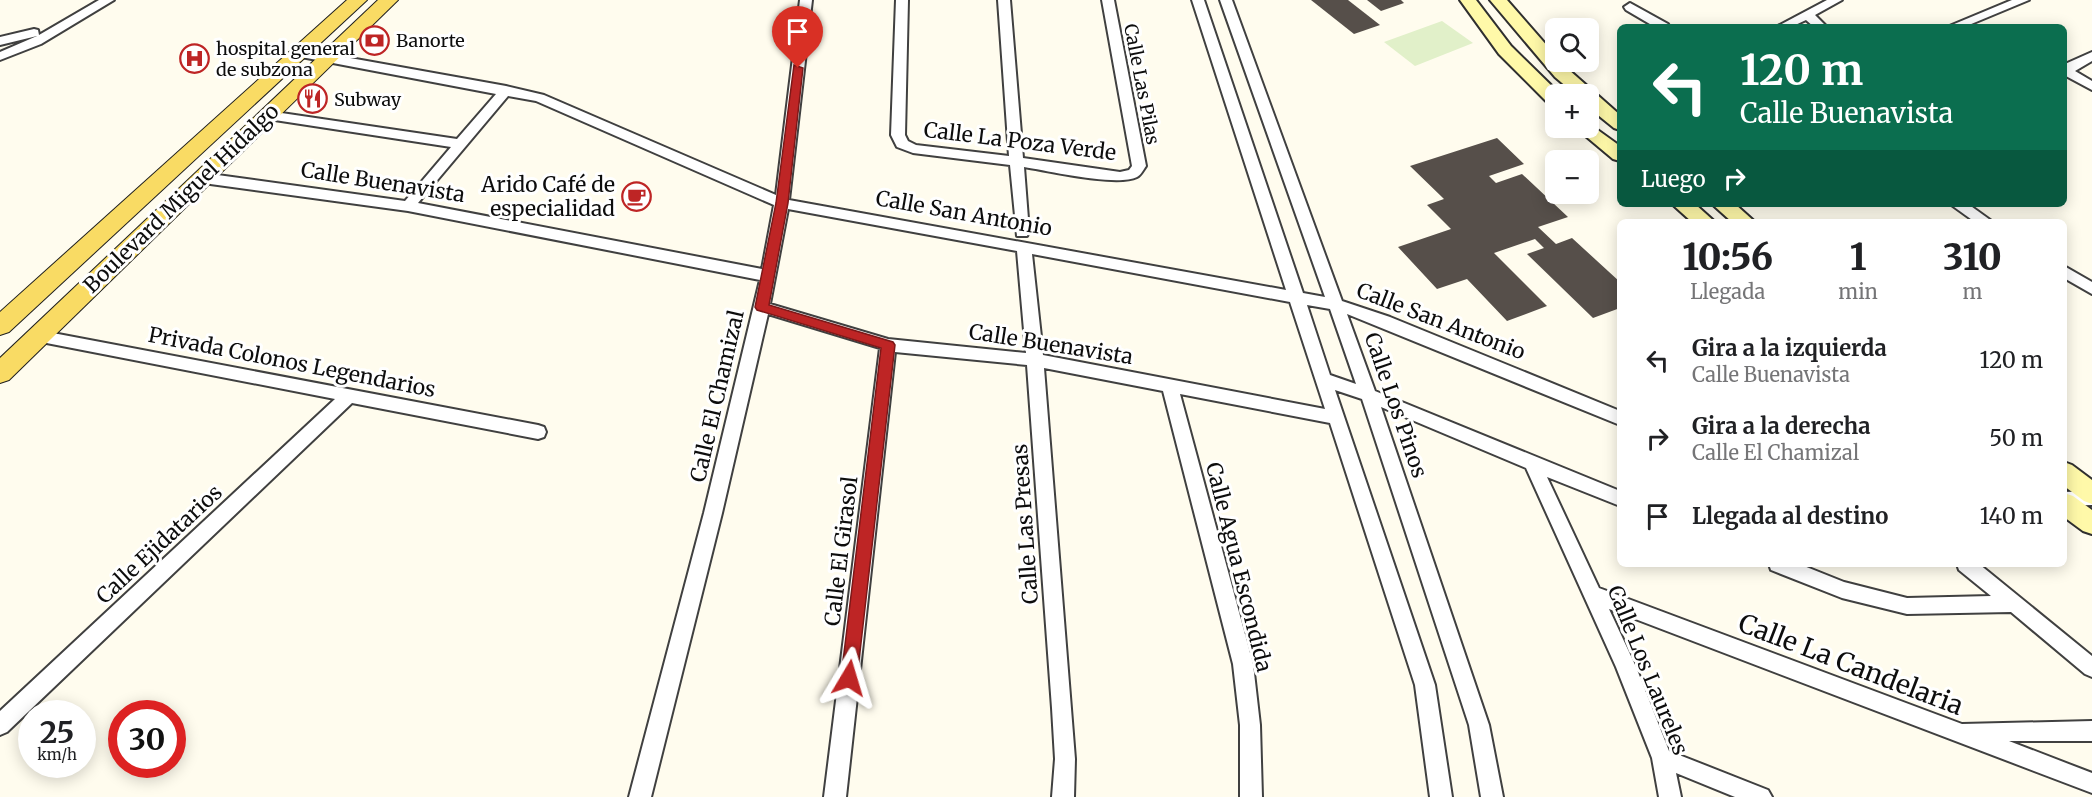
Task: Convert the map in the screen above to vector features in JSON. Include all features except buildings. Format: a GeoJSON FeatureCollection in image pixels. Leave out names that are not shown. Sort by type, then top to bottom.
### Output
{"type":"FeatureCollection","features":[{"type":"Feature","properties":{"kind":"main road","name":"Boulevard Miguel Hidalgo"},"geometry":{"type":"LineString","coordinates":[[0,326],[358,0]]}},
{"type":"Feature","properties":{"kind":"main road","name":"Boulevard Miguel Hidalgo"},"geometry":{"type":"LineString","coordinates":[[0,373],[389,0]]}},
{"type":"Feature","properties":{"kind":"street"},"geometry":{"type":"LineString","coordinates":[[0,56],[37,41],[108,0]]}},
{"type":"Feature","properties":{"kind":"street","name":"Calle El Chamizal"},"geometry":{"type":"LineString","coordinates":[[640,797],[713,513],[762,307],[782,203],[806,0]]}},
{"type":"Feature","properties":{"kind":"street","name":"Calle La Poza Verde"},"geometry":{"type":"LineString","coordinates":[[902,0],[898,135],[902,144],[913,149],[1016,160],[1120,177],[1134,173]]}},
{"type":"Feature","properties":{"kind":"street","name":"Calle Las Presas"},"geometry":{"type":"LineString","coordinates":[[1004,0],[1035,360],[1065,759],[1063,797]]}},
{"type":"Feature","properties":{"kind":"street","name":"Calle Las Pilas"},"geometry":{"type":"LineString","coordinates":[[1108,0],[1139,166],[1134,173]]}},
{"type":"Feature","properties":{"kind":"street"},"geometry":{"type":"LineString","coordinates":[[1198,0],[1294,296],[1324,379],[1425,686],[1441,797]]}},
{"type":"Feature","properties":{"kind":"street","name":"Calle Los Pinos"},"geometry":{"type":"LineString","coordinates":[[1226,0],[1338,305],[1389,452],[1479,725],[1492,797]]}},
{"type":"Feature","properties":{"kind":"street"},"geometry":{"type":"LineString","coordinates":[[1468,0],[1505,50],[1545,90]]}},
{"type":"Feature","properties":{"kind":"street"},"geometry":{"type":"LineString","coordinates":[[1498,0],[1574,84]]}},
{"type":"Feature","properties":{"kind":"street"},"geometry":{"type":"LineString","coordinates":[[1788,24],[1836,0]]}},
{"type":"Feature","properties":{"kind":"street"},"geometry":{"type":"LineString","coordinates":[[1961,24],[2023,0]]}},
{"type":"Feature","properties":{"kind":"street"},"geometry":{"type":"LineString","coordinates":[[1630,7],[1659,24]]}},
{"type":"Feature","properties":{"kind":"street"},"geometry":{"type":"LineString","coordinates":[[1807,15],[1818,24]]}},
{"type":"Feature","properties":{"kind":"street"},"geometry":{"type":"LineString","coordinates":[[0,41],[64,26]]}},
{"type":"Feature","properties":{"kind":"street","name":"Calle San Antonio"},"geometry":{"type":"LineString","coordinates":[[300,53],[506,90],[538,98],[782,203],[1023,240],[1338,305],[1384,321],[1617,417]]}},
{"type":"Feature","properties":{"kind":"street"},"geometry":{"type":"LineString","coordinates":[[2092,56],[2069,67],[2068,72],[2092,86]]}},
{"type":"Feature","properties":{"kind":"street"},"geometry":{"type":"LineString","coordinates":[[408,206],[506,90]]}},
{"type":"Feature","properties":{"kind":"street"},"geometry":{"type":"LineString","coordinates":[[1599,106],[1617,121]]}},
{"type":"Feature","properties":{"kind":"street"},"geometry":{"type":"LineString","coordinates":[[268,115],[462,144]]}},
{"type":"Feature","properties":{"kind":"street"},"geometry":{"type":"LineString","coordinates":[[1598,138],[1617,153]]}},
{"type":"Feature","properties":{"kind":"street","name":"Calle Buenavista"},"geometry":{"type":"LineString","coordinates":[[203,178],[408,206],[768,276]]}},
{"type":"Feature","properties":{"kind":"street"},"geometry":{"type":"LineString","coordinates":[[1686,207],[1701,219]]}},
{"type":"Feature","properties":{"kind":"street"},"geometry":{"type":"LineString","coordinates":[[1726,207],[1741,219]]}},
{"type":"Feature","properties":{"kind":"street"},"geometry":{"type":"LineString","coordinates":[[1962,207],[1981,219]]}},
{"type":"Feature","properties":{"kind":"street"},"geometry":{"type":"LineString","coordinates":[[2067,273],[2092,289]]}},
{"type":"Feature","properties":{"kind":"street","name":"Calle Buenavista"},"geometry":{"type":"LineString","coordinates":[[762,307],[888,345],[1035,360],[1336,418]]}},
{"type":"Feature","properties":{"kind":"street","name":"Privada Colonos Legendarios"},"geometry":{"type":"LineString","coordinates":[[37,336],[538,432]]}},
{"type":"Feature","properties":{"kind":"street","name":"Calle El Girasol"},"geometry":{"type":"LineString","coordinates":[[835,797],[888,345]]}},
{"type":"Feature","properties":{"kind":"street"},"geometry":{"type":"LineString","coordinates":[[1324,379],[1617,498]]}},
{"type":"Feature","properties":{"kind":"street","name":"Calle Agua Escondida"},"geometry":{"type":"LineString","coordinates":[[1170,386],[1243,664],[1250,725],[1251,797]]}},
{"type":"Feature","properties":{"kind":"street","name":"Calle Ejidatarios"},"geometry":{"type":"LineString","coordinates":[[0,725],[349,396]]}},
{"type":"Feature","properties":{"kind":"street","name":"Calle Los Laureles"},"geometry":{"type":"LineString","coordinates":[[1533,464],[1626,667],[1662,758],[1670,797]]}},
{"type":"Feature","properties":{"kind":"street"},"geometry":{"type":"LineString","coordinates":[[2067,475],[2092,496]]}},
{"type":"Feature","properties":{"kind":"street"},"geometry":{"type":"LineString","coordinates":[[2067,500],[2092,496]]}},
{"type":"Feature","properties":{"kind":"street"},"geometry":{"type":"LineString","coordinates":[[2067,503],[2092,524]]}},
{"type":"Feature","properties":{"kind":"street"},"geometry":{"type":"LineString","coordinates":[[1785,567],[1842,590],[1907,606],[2014,604]]}},
{"type":"Feature","properties":{"kind":"street"},"geometry":{"type":"LineString","coordinates":[[1970,567],[2092,668]]}},
{"type":"Feature","properties":{"kind":"street","name":"Calle La Candelaria"},"geometry":{"type":"LineString","coordinates":[[1592,594],[2092,783]]}},
{"type":"Feature","properties":{"kind":"street"},"geometry":{"type":"LineString","coordinates":[[1953,732],[2092,730]]}},
{"type":"Feature","properties":{"kind":"street"},"geometry":{"type":"LineString","coordinates":[[1662,758],[1761,797]]}},
{"type":"Feature","properties":{"kind":"green space"},"geometry":{"type":"Polygon","coordinates":[[[1442,21],[1473,43],[1415,66],[1384,42],[1442,21]]]}},
{"type":"Feature","properties":{"kind":"place","name":"Banorte"},"geometry":{"type":"Point","coordinates":[375,40]}},
{"type":"Feature","properties":{"kind":"place","name":"hospital general de subzona"},"geometry":{"type":"Point","coordinates":[195,58]}},
{"type":"Feature","properties":{"kind":"place","name":"Subway"},"geometry":{"type":"Point","coordinates":[313,99]}},
{"type":"Feature","properties":{"kind":"place","name":"Arido Café de especialidad"},"geometry":{"type":"Point","coordinates":[636,196]}},
{"type":"Feature","properties":{"kind":"route"},"geometry":{"type":"LineString","coordinates":[[798,68],[782,203],[762,307],[888,345],[849,678]]}}]}
